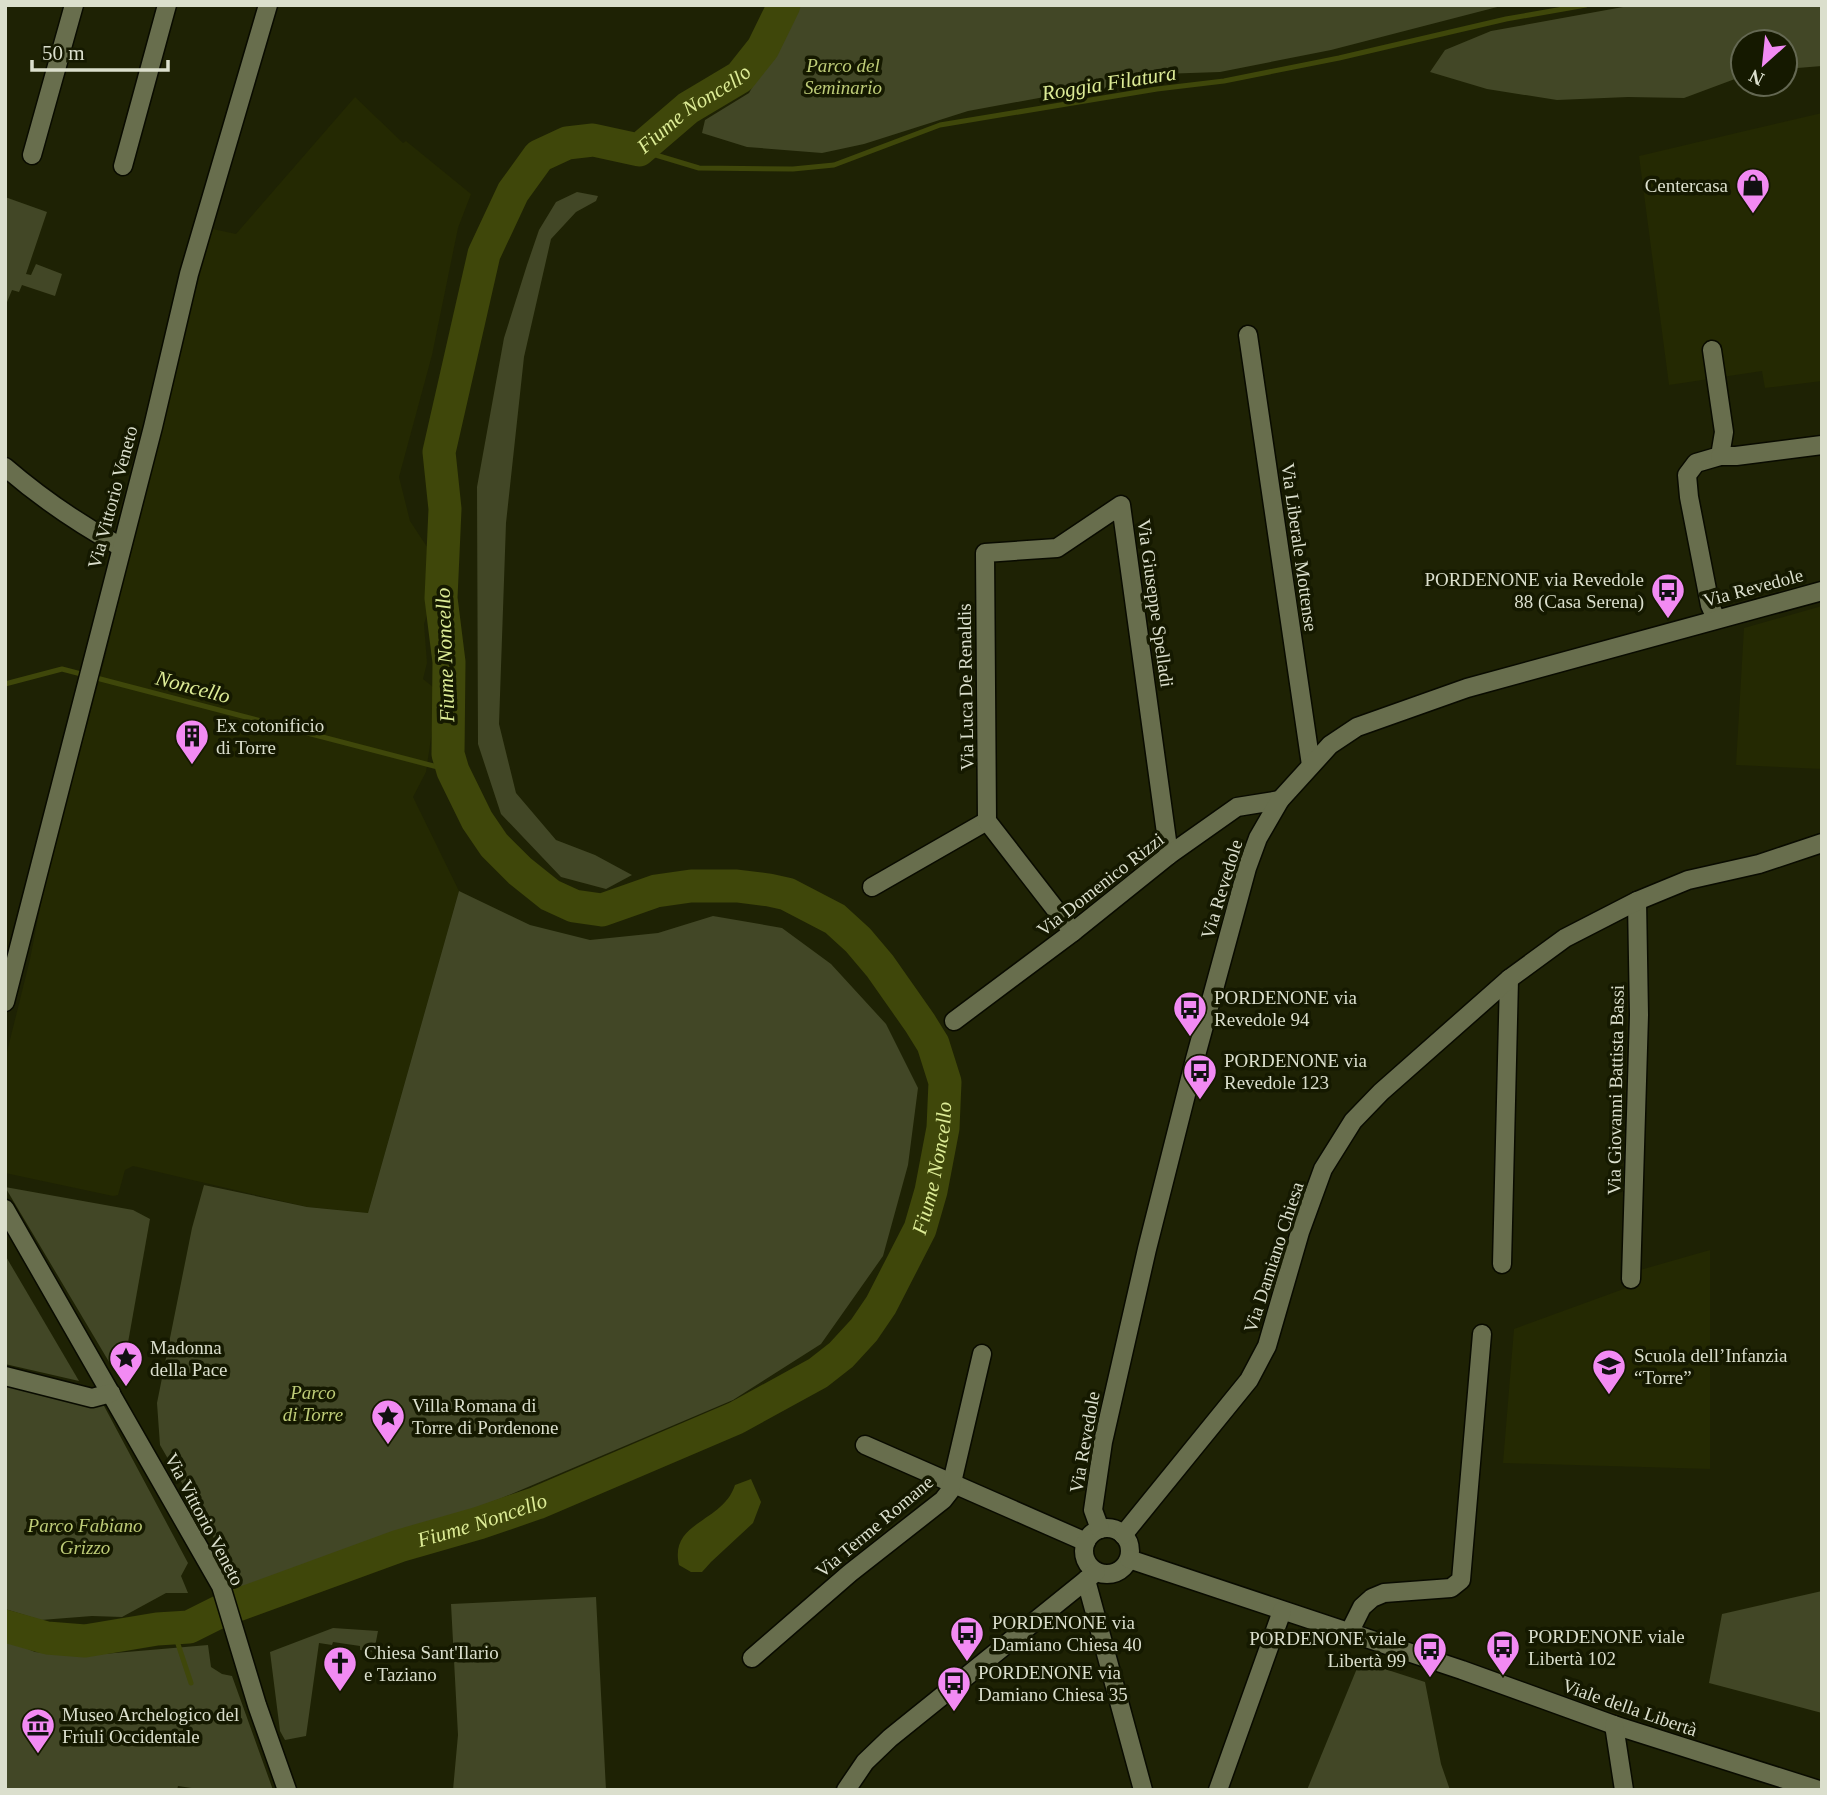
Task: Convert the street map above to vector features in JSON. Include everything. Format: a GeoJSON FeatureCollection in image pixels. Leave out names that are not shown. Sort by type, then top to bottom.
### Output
{"type":"FeatureCollection","features":[{"type":"Feature","properties":{"kind":"street"},"geometry":{"type":"LineString","coordinates":[[32,155],[74,5]]}},
{"type":"Feature","properties":{"kind":"street"},"geometry":{"type":"LineString","coordinates":[[123,166],[167,5]]}},
{"type":"Feature","properties":{"kind":"street","name":"Via Vittorio Veneto"},"geometry":{"type":"LineString","coordinates":[[5,1002],[153,428],[189,274],[268,5]]}},
{"type":"Feature","properties":{"kind":"street","name":"Via Liberale Mottense"},"geometry":{"type":"LineString","coordinates":[[1248,335],[1311,765]]}},
{"type":"Feature","properties":{"kind":"street"},"geometry":{"type":"LineString","coordinates":[[1712,350],[1724,432],[1720,456]]}},
{"type":"Feature","properties":{"kind":"street"},"geometry":{"type":"LineString","coordinates":[[1716,619],[1710,605],[1687,475],[1696,463],[1720,456],[1822,444]]}},
{"type":"Feature","properties":{"kind":"street"},"geometry":{"type":"LineString","coordinates":[[5,467],[81,525],[121,547]]}},
{"type":"Feature","properties":{"kind":"street","name":"Via Giuseppe Spelladi"},"geometry":{"type":"LineString","coordinates":[[985,553],[1057,548],[1121,505],[1170,855]]}},
{"type":"Feature","properties":{"kind":"street","name":"Via Luca De Renaldis"},"geometry":{"type":"LineString","coordinates":[[985,553],[987,821]]}},
{"type":"Feature","properties":{"kind":"street","name":"Via Revedole"},"geometry":{"type":"LineString","coordinates":[[1093,1536],[1093,1510],[1103,1442],[1147,1249],[1195,1059],[1247,867],[1258,838],[1280,800],[1330,745],[1357,727],[1467,688],[1822,591]]}},
{"type":"Feature","properties":{"kind":"street","name":"Via Domenico Rizzi"},"geometry":{"type":"LineString","coordinates":[[954,1021],[1170,855],[1237,807],[1280,800]]}},
{"type":"Feature","properties":{"kind":"street"},"geometry":{"type":"LineString","coordinates":[[872,887],[987,821],[1073,932]]}},
{"type":"Feature","properties":{"kind":"street","name":"Via Damiano Chiesa"},"geometry":{"type":"LineString","coordinates":[[1123,1535],[1249,1380],[1267,1346],[1300,1232],[1323,1169],[1353,1121],[1381,1091],[1509,979],[1566,938],[1637,901],[1688,880],[1759,864],[1822,843]]}},
{"type":"Feature","properties":{"kind":"street","name":"Via Giovanni Battista Bassi"},"geometry":{"type":"LineString","coordinates":[[1631,1279],[1639,1014],[1637,901]]}},
{"type":"Feature","properties":{"kind":"street"},"geometry":{"type":"LineString","coordinates":[[1502,1264],[1509,979]]}},
{"type":"Feature","properties":{"kind":"street","name":"Via Vittorio Veneto"},"geometry":{"type":"LineString","coordinates":[[5,1209],[221,1586],[287,1790]]}},
{"type":"Feature","properties":{"kind":"street"},"geometry":{"type":"LineString","coordinates":[[1349,1633],[1362,1607],[1372,1598],[1384,1593],[1451,1588],[1461,1580],[1482,1334]]}},
{"type":"Feature","properties":{"kind":"street","name":"Via Terme Romane"},"geometry":{"type":"LineString","coordinates":[[752,1658],[850,1573],[943,1500],[950,1491],[982,1354]]}},
{"type":"Feature","properties":{"kind":"street"},"geometry":{"type":"LineString","coordinates":[[5,1376],[92,1398],[111,1393]]}},
{"type":"Feature","properties":{"kind":"street"},"geometry":{"type":"LineString","coordinates":[[865,1445],[952,1483],[1093,1536]]}},
{"type":"Feature","properties":{"kind":"street"},"geometry":{"type":"LineString","coordinates":[[846,1790],[865,1762],[890,1738],[1091,1576],[1114,1573],[1122,1569],[1129,1559],[1129,1545],[1123,1535],[1109,1528],[1093,1536],[1085,1559],[1089,1566],[1091,1576],[1143,1790]]}},
{"type":"Feature","properties":{"kind":"street","name":"Viale della Libertà"},"geometry":{"type":"LineString","coordinates":[[1129,1559],[1462,1670],[1791,1786],[1819,1790]]}},
{"type":"Feature","properties":{"kind":"street"},"geometry":{"type":"LineString","coordinates":[[1218,1790],[1282,1612]]}},
{"type":"Feature","properties":{"kind":"street"},"geometry":{"type":"LineString","coordinates":[[1614,1725],[1624,1790]]}},
{"type":"Feature","properties":{"kind":"shaded area","name":"Ex cotonificio di Torre"},"geometry":{"type":"Polygon","coordinates":[[[355,97],[403,143],[406,141],[471,194],[458,228],[432,355],[399,477],[410,521],[435,559],[429,575],[430,605],[424,624],[427,663],[423,679],[438,691],[426,772],[413,797],[459,891],[368,1213],[307,1207],[133,1166],[125,1170],[118,1195],[113,1196],[5,1173],[5,1060],[30,959],[47,873],[105,658],[195,279],[213,229],[236,234],[355,97]]]}},
{"type":"Feature","properties":{"kind":"shaded area"},"geometry":{"type":"Polygon","coordinates":[[[1822,113],[1822,381],[1765,388],[1762,371],[1669,385],[1639,156],[1822,113]]]}},
{"type":"Feature","properties":{"kind":"shaded area"},"geometry":{"type":"Polygon","coordinates":[[[1822,606],[1822,769],[1736,765],[1744,628],[1822,606]]]}},
{"type":"Feature","properties":{"kind":"shaded area","name":"Scuola dell’Infanzia “Torre”"},"geometry":{"type":"Polygon","coordinates":[[[1710,1250],[1710,1469],[1503,1463],[1514,1329],[1640,1283],[1640,1270],[1710,1250]]]}},
{"type":"Feature","properties":{"kind":"shaded area"},"geometry":{"type":"Polygon","coordinates":[[[751,1479],[761,1502],[753,1523],[702,1572],[691,1572],[679,1565],[678,1550],[689,1530],[720,1507],[729,1498],[735,1485],[751,1479]]]}},
{"type":"Feature","properties":{"kind":"green space","name":"Parco del Seminario"},"geometry":{"type":"Polygon","coordinates":[[[799,5],[1505,5],[1331,50],[1220,72],[1161,74],[1142,85],[1039,98],[968,111],[864,144],[822,153],[747,147],[702,133],[705,120],[749,93],[799,5]]]}},
{"type":"Feature","properties":{"kind":"green space"},"geometry":{"type":"Polygon","coordinates":[[[1634,5],[1822,5],[1822,66],[1799,68],[1799,28],[1729,28],[1729,81],[1684,98],[1557,100],[1487,89],[1430,72],[1445,50],[1491,31],[1634,5]]]}},
{"type":"Feature","properties":{"kind":"green space"},"geometry":{"type":"Polygon","coordinates":[[[577,192],[598,196],[596,201],[576,212],[551,239],[524,357],[506,523],[499,724],[516,793],[556,840],[595,855],[632,875],[606,889],[561,877],[501,814],[478,744],[477,487],[504,338],[527,265],[539,230],[556,202],[577,192]]]}},
{"type":"Feature","properties":{"kind":"green space"},"geometry":{"type":"Polygon","coordinates":[[[5,197],[47,212],[26,274],[31,275],[36,264],[62,274],[55,296],[22,285],[19,292],[12,290],[5,307],[5,197]]]}},
{"type":"Feature","properties":{"kind":"green space","name":"Parco di Torre"},"geometry":{"type":"Polygon","coordinates":[[[459,891],[530,925],[590,940],[658,933],[713,916],[782,928],[831,964],[886,1024],[918,1088],[908,1165],[883,1256],[821,1344],[733,1400],[502,1498],[239,1597],[230,1566],[160,1445],[157,1403],[192,1228],[204,1185],[307,1207],[368,1213],[459,891]]]}},
{"type":"Feature","properties":{"kind":"green space"},"geometry":{"type":"Polygon","coordinates":[[[5,1187],[133,1210],[150,1219],[121,1382],[5,1187]]]}},
{"type":"Feature","properties":{"kind":"green space"},"geometry":{"type":"Polygon","coordinates":[[[5,1255],[79,1381],[5,1364],[5,1255]]]}},
{"type":"Feature","properties":{"kind":"green space","name":"Parco Fabiano Grizzo"},"geometry":{"type":"Polygon","coordinates":[[[5,1380],[103,1404],[188,1563],[181,1576],[188,1593],[166,1593],[122,1617],[92,1616],[41,1620],[5,1609],[5,1380]]]}},
{"type":"Feature","properties":{"kind":"green space"},"geometry":{"type":"Polygon","coordinates":[[[1822,1591],[1822,1713],[1709,1683],[1722,1614],[1822,1591]]]}},
{"type":"Feature","properties":{"kind":"green space"},"geometry":{"type":"Polygon","coordinates":[[[596,1597],[606,1790],[453,1790],[458,1735],[451,1604],[596,1597]]]}},
{"type":"Feature","properties":{"kind":"green space"},"geometry":{"type":"Polygon","coordinates":[[[333,1628],[378,1631],[374,1652],[360,1650],[360,1646],[319,1643],[306,1736],[285,1740],[280,1731],[270,1652],[333,1628]]]}},
{"type":"Feature","properties":{"kind":"green space"},"geometry":{"type":"Polygon","coordinates":[[[5,1639],[35,1652],[80,1656],[208,1645],[211,1667],[222,1674],[232,1676],[273,1790],[205,1790],[178,1786],[177,1790],[5,1790],[5,1639]]]}},
{"type":"Feature","properties":{"kind":"green space"},"geometry":{"type":"Polygon","coordinates":[[[1360,1661],[1425,1682],[1441,1764],[1450,1790],[1307,1790],[1360,1661]]]}},
{"type":"Feature","properties":{"kind":"waterway","name":"Fiume Noncello"},"geometry":{"type":"LineString","coordinates":[[5,1626],[47,1638],[85,1641],[157,1629],[189,1627],[221,1611],[399,1546],[537,1503],[736,1418],[818,1373],[841,1355],[864,1330],[881,1305],[920,1229],[931,1191],[943,1128],[945,1082],[933,1044],[880,966],[858,940],[835,919],[787,894],[737,886],[691,886],[656,891],[602,910],[574,906],[550,895],[494,845],[477,820],[453,771],[448,754],[449,662],[441,598],[445,509],[439,452],[484,254],[513,192],[539,156],[567,143],[593,140],[639,150],[688,108],[740,77],[763,48],[784,5]]}},
{"type":"Feature","properties":{"kind":"waterway","name":"Roggia Filatura"},"geometry":{"type":"LineString","coordinates":[[639,150],[699,168],[793,169],[834,165],[940,125],[1157,89],[1224,81],[1339,58],[1506,19],[1586,5]]}},
{"type":"Feature","properties":{"kind":"waterway","name":"Noncello"},"geometry":{"type":"LineString","coordinates":[[5,684],[62,669],[453,771]]}},
{"type":"Feature","properties":{"kind":"waterway"},"geometry":{"type":"LineString","coordinates":[[173,1629],[191,1683]]}},
{"type":"Feature","properties":{"kind":"place","name":"Centercasa"},"geometry":{"type":"Point","coordinates":[1753,215]}},
{"type":"Feature","properties":{"kind":"place","name":"PORDENONE via Revedole 88 (Casa Serena)"},"geometry":{"type":"Point","coordinates":[1668,620]}},
{"type":"Feature","properties":{"kind":"place","name":"Ex cotonificio di Torre"},"geometry":{"type":"Point","coordinates":[192,766]}},
{"type":"Feature","properties":{"kind":"place","name":"PORDENONE via Revedole 94"},"geometry":{"type":"Point","coordinates":[1190,1038]}},
{"type":"Feature","properties":{"kind":"place","name":"PORDENONE via Revedole 123"},"geometry":{"type":"Point","coordinates":[1200,1101]}},
{"type":"Feature","properties":{"kind":"place","name":"Madonna della Pace"},"geometry":{"type":"Point","coordinates":[126,1388]}},
{"type":"Feature","properties":{"kind":"place","name":"Scuola dell’Infanzia “Torre”"},"geometry":{"type":"Point","coordinates":[1609,1396]}},
{"type":"Feature","properties":{"kind":"place","name":"Villa Romana di Torre di Pordenone"},"geometry":{"type":"Point","coordinates":[388,1446]}},
{"type":"Feature","properties":{"kind":"place","name":"PORDENONE via Damiano Chiesa 40"},"geometry":{"type":"Point","coordinates":[967,1663]}},
{"type":"Feature","properties":{"kind":"place","name":"PORDENONE viale Libertà 102"},"geometry":{"type":"Point","coordinates":[1503,1677]}},
{"type":"Feature","properties":{"kind":"place","name":"PORDENONE viale Libertà 99"},"geometry":{"type":"Point","coordinates":[1430,1679]}},
{"type":"Feature","properties":{"kind":"place","name":"Chiesa Sant'Ilario e Taziano"},"geometry":{"type":"Point","coordinates":[340,1693]}},
{"type":"Feature","properties":{"kind":"place","name":"PORDENONE via Damiano Chiesa 35"},"geometry":{"type":"Point","coordinates":[954,1713]}},
{"type":"Feature","properties":{"kind":"place","name":"Museo Archelogico del Friuli Occidentale"},"geometry":{"type":"Point","coordinates":[38,1755]}}]}
